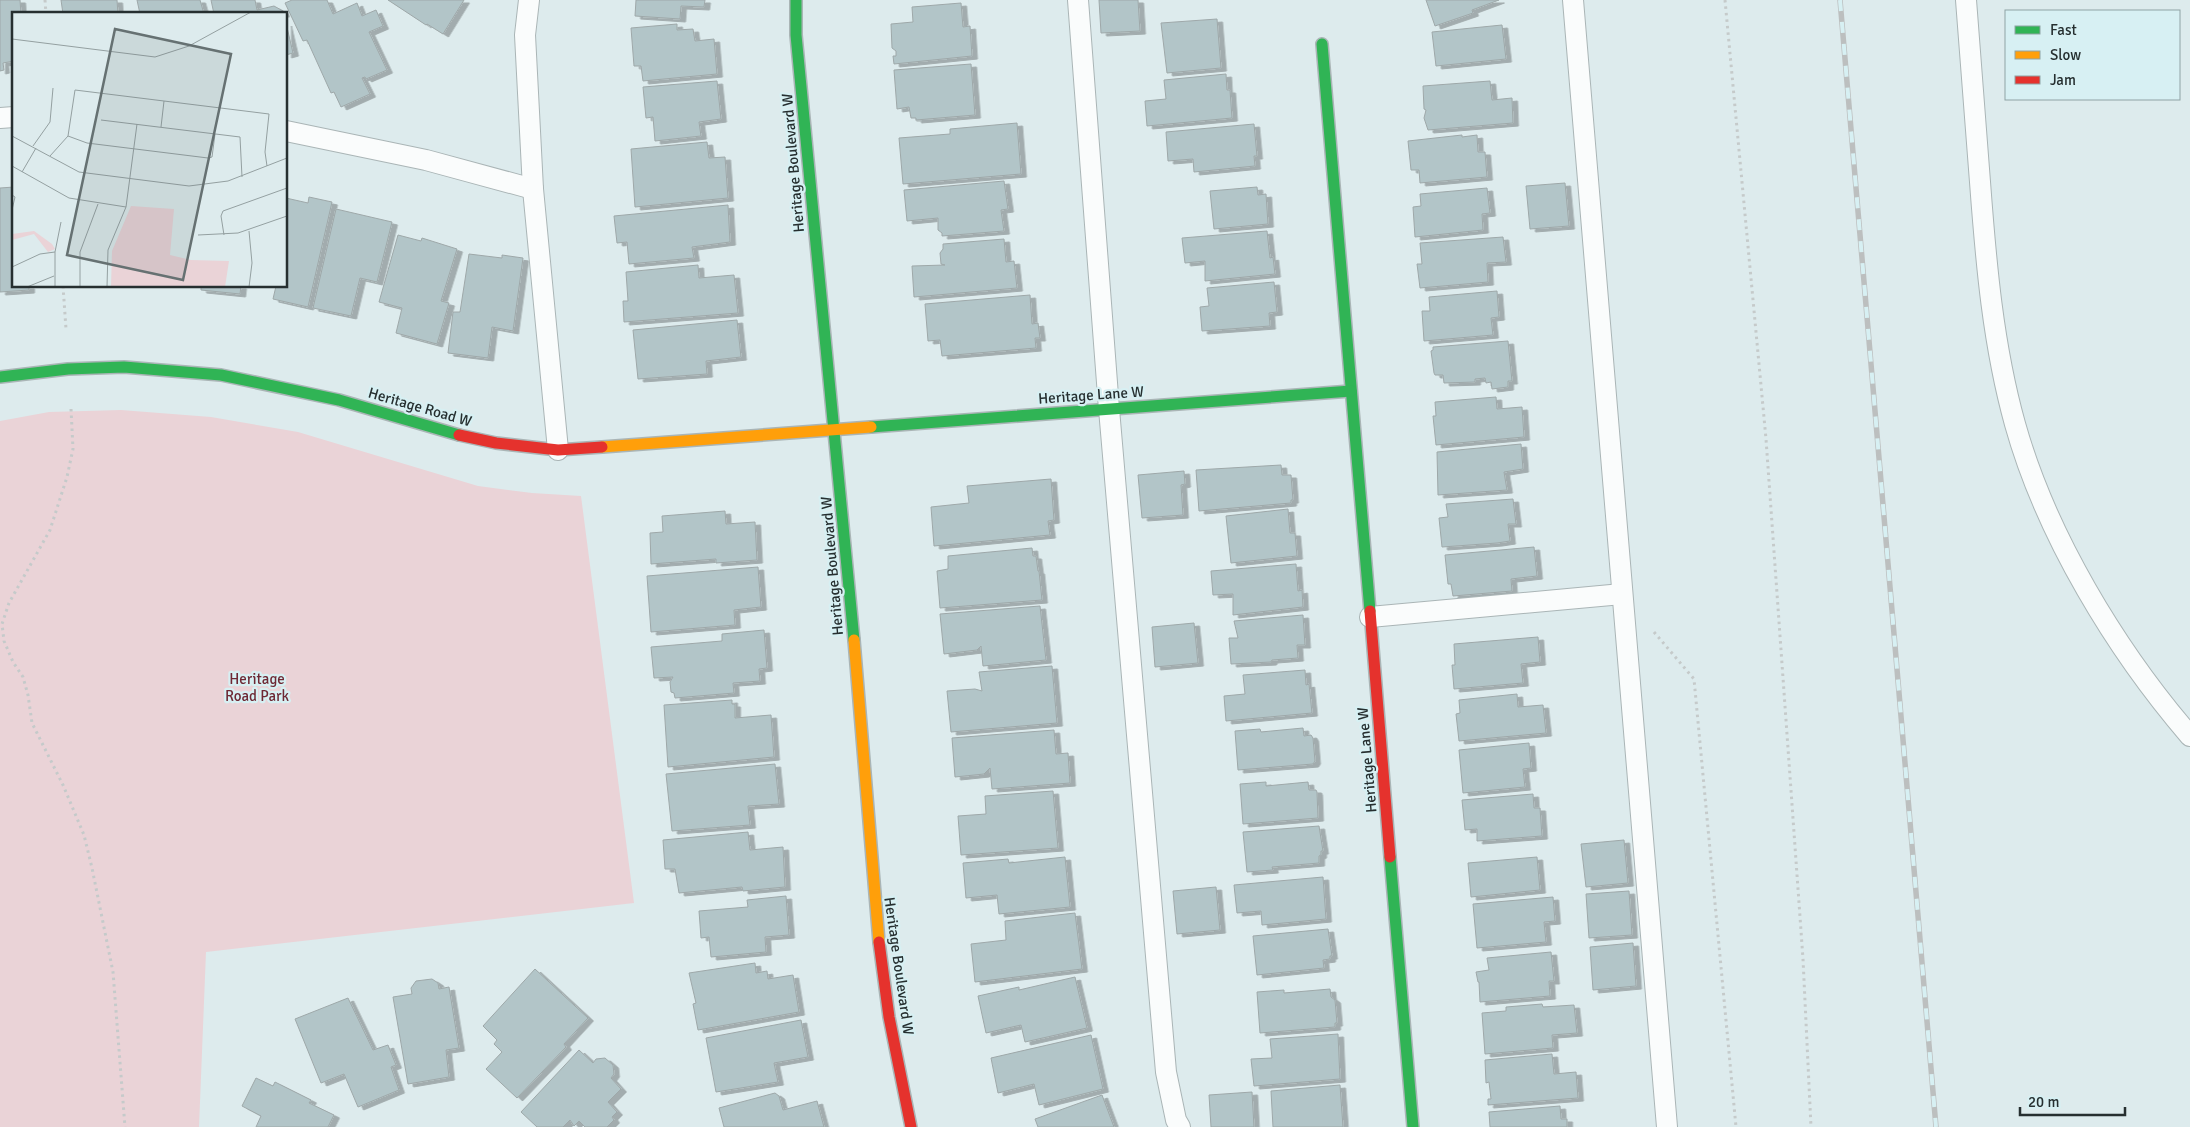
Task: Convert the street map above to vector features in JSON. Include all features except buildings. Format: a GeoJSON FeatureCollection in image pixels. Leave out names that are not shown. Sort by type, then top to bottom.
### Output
{"type":"FeatureCollection","features":[{"type":"Feature","properties":{"kind":"street","name":"Heritage Boulevard W"},"geometry":{"type":"LineString","coordinates":[[796,0],[796,35],[858,688],[871,869],[886,998],[904,1101],[911,1127]]}},
{"type":"Feature","properties":{"kind":"street","name":"Heritage Lane W"},"geometry":{"type":"LineString","coordinates":[[1322,44],[1413,1127]]}},
{"type":"Feature","properties":{"kind":"street","name":"Heritage Road W"},"geometry":{"type":"LineString","coordinates":[[0,377],[68,370],[124,367],[221,375],[339,400],[442,432],[496,443],[558,450],[834,429]]}},
{"type":"Feature","properties":{"kind":"street","name":"Heritage Lane W"},"geometry":{"type":"LineString","coordinates":[[834,429],[1351,391]]}},
{"type":"Feature","properties":{"kind":"lane"},"geometry":{"type":"LineString","coordinates":[[529,0],[526,36],[533,189],[558,450]]}},
{"type":"Feature","properties":{"kind":"lane"},"geometry":{"type":"LineString","coordinates":[[1078,0],[1109,409],[1166,1072],[1176,1120],[1180,1127]]}},
{"type":"Feature","properties":{"kind":"lane"},"geometry":{"type":"LineString","coordinates":[[1573,0],[1667,1127]]}},
{"type":"Feature","properties":{"kind":"lane"},"geometry":{"type":"LineString","coordinates":[[1966,0],[1986,262],[1998,352],[2015,425],[2036,485],[2071,562],[2107,625],[2190,736]]}},
{"type":"Feature","properties":{"kind":"lane"},"geometry":{"type":"LineString","coordinates":[[288,131],[426,160],[533,189]]}},
{"type":"Feature","properties":{"kind":"lane"},"geometry":{"type":"LineString","coordinates":[[1370,617],[1622,594]]}},
{"type":"Feature","properties":{"kind":"path"},"geometry":{"type":"LineString","coordinates":[[1725,0],[1767,449],[1803,950],[1811,1127]]}},
{"type":"Feature","properties":{"kind":"path"},"geometry":{"type":"LineString","coordinates":[[63,288],[66,329]]}},
{"type":"Feature","properties":{"kind":"path"},"geometry":{"type":"LineString","coordinates":[[71,409],[73,449],[67,477],[50,530],[9,603],[2,624],[4,641],[13,662],[23,677],[32,723],[63,785],[84,835],[90,859],[113,972],[125,1127]]}},
{"type":"Feature","properties":{"kind":"path"},"geometry":{"type":"LineString","coordinates":[[1652,629],[1694,679],[1736,1127]]}},
{"type":"Feature","properties":{"kind":"green space","name":"Heritage Road Park"},"geometry":{"type":"Polygon","coordinates":[[[121,410],[211,417],[298,432],[478,486],[532,493],[581,496],[634,903],[206,952],[199,1127],[0,1127],[0,421],[49,412],[121,410]]]}},
{"type":"Feature","properties":{"kind":"railway"},"geometry":{"type":"LineString","coordinates":[[1840,0],[1936,1127]]}},
{"type":"Feature","properties":{"kind":"traffic: fast"},"geometry":{"type":"LineString","coordinates":[[796,0],[796,35],[854,640]]}},
{"type":"Feature","properties":{"kind":"traffic: fast"},"geometry":{"type":"LineString","coordinates":[[1322,44],[1370,611]]}},
{"type":"Feature","properties":{"kind":"traffic: fast"},"geometry":{"type":"LineString","coordinates":[[0,377],[68,369],[124,367],[221,375],[339,400],[459,435]]}},
{"type":"Feature","properties":{"kind":"traffic: fast"},"geometry":{"type":"LineString","coordinates":[[871,427],[1351,391]]}},
{"type":"Feature","properties":{"kind":"traffic: fast"},"geometry":{"type":"LineString","coordinates":[[1390,857],[1413,1127]]}},
{"type":"Feature","properties":{"kind":"traffic: slow"},"geometry":{"type":"LineString","coordinates":[[602,447],[871,427]]}},
{"type":"Feature","properties":{"kind":"traffic: slow"},"geometry":{"type":"LineString","coordinates":[[854,640],[879,942]]}},
{"type":"Feature","properties":{"kind":"traffic: jam"},"geometry":{"type":"LineString","coordinates":[[459,435],[496,443],[558,450],[602,447]]}},
{"type":"Feature","properties":{"kind":"traffic: jam"},"geometry":{"type":"LineString","coordinates":[[1370,611],[1390,857]]}},
{"type":"Feature","properties":{"kind":"traffic: jam"},"geometry":{"type":"LineString","coordinates":[[879,942],[889,1017],[911,1127]]}}]}
